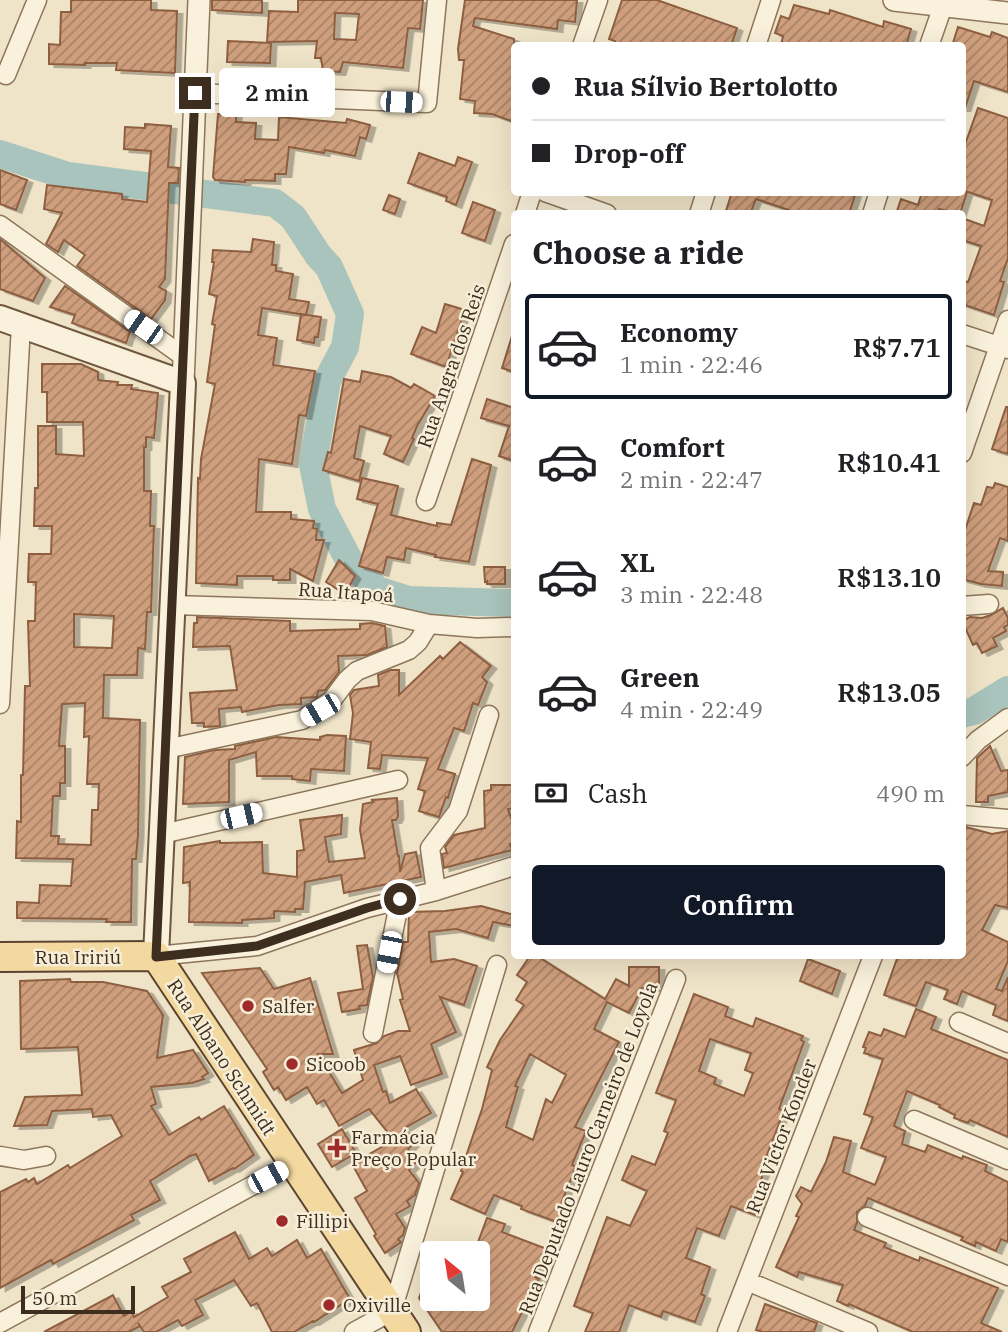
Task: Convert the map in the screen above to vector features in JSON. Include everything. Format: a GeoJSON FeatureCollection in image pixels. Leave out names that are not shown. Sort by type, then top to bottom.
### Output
{"type":"FeatureCollection","features":[{"type":"Feature","properties":{"kind":"main road"},"geometry":{"type":"LineString","coordinates":[[11,322],[183,383],[156,957]]}},
{"type":"Feature","properties":{"kind":"main road","name":"Rua Iririú"},"geometry":{"type":"LineString","coordinates":[[0,957],[156,957]]}},
{"type":"Feature","properties":{"kind":"main road","name":"Rua Albano Schmidt"},"geometry":{"type":"LineString","coordinates":[[156,957],[399,1322]]}},
{"type":"Feature","properties":{"kind":"street"},"geometry":{"type":"LineString","coordinates":[[6,75],[37,0]]}},
{"type":"Feature","properties":{"kind":"street"},"geometry":{"type":"LineString","coordinates":[[183,383],[199,0]]}},
{"type":"Feature","properties":{"kind":"street"},"geometry":{"type":"LineString","coordinates":[[195,93],[427,103],[437,0]]}},
{"type":"Feature","properties":{"kind":"street"},"geometry":{"type":"LineString","coordinates":[[583,42],[598,0]]}},
{"type":"Feature","properties":{"kind":"street"},"geometry":{"type":"LineString","coordinates":[[757,42],[771,0]]}},
{"type":"Feature","properties":{"kind":"street"},"geometry":{"type":"LineString","coordinates":[[894,0],[944,3],[1008,13]]}},
{"type":"Feature","properties":{"kind":"street"},"geometry":{"type":"LineString","coordinates":[[930,42],[944,3]]}},
{"type":"Feature","properties":{"kind":"street"},"geometry":{"type":"LineString","coordinates":[[556,196],[596,210]]}},
{"type":"Feature","properties":{"kind":"street"},"geometry":{"type":"LineString","coordinates":[[0,225],[184,357]]}},
{"type":"Feature","properties":{"kind":"street","name":"Rua Angra dos Reis"},"geometry":{"type":"LineString","coordinates":[[426,501],[511,253]]}},
{"type":"Feature","properties":{"kind":"street"},"geometry":{"type":"LineString","coordinates":[[966,443],[1004,348],[1008,320]]}},
{"type":"Feature","properties":{"kind":"street"},"geometry":{"type":"LineString","coordinates":[[0,704],[11,322]]}},
{"type":"Feature","properties":{"kind":"street"},"geometry":{"type":"LineString","coordinates":[[966,335],[1004,348]]}},
{"type":"Feature","properties":{"kind":"street"},"geometry":{"type":"LineString","coordinates":[[966,606],[989,604]]}},
{"type":"Feature","properties":{"kind":"street","name":"Rua Itapoá"},"geometry":{"type":"LineString","coordinates":[[173,605],[372,611],[429,624],[477,628],[511,627]]}},
{"type":"Feature","properties":{"kind":"street"},"geometry":{"type":"LineString","coordinates":[[166,750],[302,720],[332,700],[346,680],[358,671],[409,650],[418,642],[429,624]]}},
{"type":"Feature","properties":{"kind":"street"},"geometry":{"type":"LineString","coordinates":[[436,891],[430,848],[458,811],[489,715]]}},
{"type":"Feature","properties":{"kind":"street"},"geometry":{"type":"LineString","coordinates":[[966,753],[978,740],[1008,718]]}},
{"type":"Feature","properties":{"kind":"street"},"geometry":{"type":"LineString","coordinates":[[162,834],[398,780]]}},
{"type":"Feature","properties":{"kind":"street"},"geometry":{"type":"LineString","coordinates":[[966,815],[1008,819]]}},
{"type":"Feature","properties":{"kind":"street"},"geometry":{"type":"LineString","coordinates":[[156,957],[257,946],[367,908],[436,891],[511,867]]}},
{"type":"Feature","properties":{"kind":"street"},"geometry":{"type":"LineString","coordinates":[[373,1033],[400,899]]}},
{"type":"Feature","properties":{"kind":"street","name":"Rua Victor Konder"},"geometry":{"type":"LineString","coordinates":[[727,1332],[872,959]]}},
{"type":"Feature","properties":{"kind":"street"},"geometry":{"type":"LineString","coordinates":[[354,1332],[399,1322],[497,965]]}},
{"type":"Feature","properties":{"kind":"street","name":"Rua Deputado Lauro Carneiro de Loyola"},"geometry":{"type":"LineString","coordinates":[[538,1332],[676,979]]}},
{"type":"Feature","properties":{"kind":"street"},"geometry":{"type":"LineString","coordinates":[[959,1022],[1008,1043]]}},
{"type":"Feature","properties":{"kind":"street"},"geometry":{"type":"LineString","coordinates":[[914,1120],[1008,1160]]}},
{"type":"Feature","properties":{"kind":"street"},"geometry":{"type":"LineString","coordinates":[[0,1156],[24,1160],[46,1156]]}},
{"type":"Feature","properties":{"kind":"street"},"geometry":{"type":"LineString","coordinates":[[0,1323],[292,1164]]}},
{"type":"Feature","properties":{"kind":"street"},"geometry":{"type":"LineString","coordinates":[[867,1217],[1008,1276]]}},
{"type":"Feature","properties":{"kind":"street"},"geometry":{"type":"LineString","coordinates":[[747,1281],[867,1332]]}},
{"type":"Feature","properties":{"kind":"water"},"geometry":{"type":"Polygon","coordinates":[[[1008,694],[1008,703],[992,714],[966,723],[966,713],[989,705],[1008,694]]]}},
{"type":"Feature","properties":{"kind":"building"},"geometry":{"type":"Polygon","coordinates":[[[71,0],[151,0],[151,10],[177,11],[175,73],[116,70],[117,63],[49,64],[49,44],[60,45],[61,12],[71,12],[71,0]]]}},
{"type":"Feature","properties":{"kind":"building"},"geometry":{"type":"Polygon","coordinates":[[[212,0],[262,0],[262,13],[212,10],[212,0]]]}},
{"type":"Feature","properties":{"kind":"building"},"geometry":{"type":"Polygon","coordinates":[[[298,0],[423,0],[420,29],[408,28],[403,68],[343,62],[340,72],[323,71],[321,58],[315,58],[317,41],[267,42],[269,11],[298,12],[298,0]],[[335,13],[334,39],[356,40],[359,14],[335,13]]]}},
{"type":"Feature","properties":{"kind":"building"},"geometry":{"type":"Polygon","coordinates":[[[465,0],[577,0],[575,22],[558,20],[557,29],[475,18],[473,26],[514,39],[514,42],[511,42],[511,121],[492,114],[474,113],[475,101],[460,99],[464,60],[459,60],[465,0]]]}},
{"type":"Feature","properties":{"kind":"building"},"geometry":{"type":"Polygon","coordinates":[[[622,0],[657,0],[737,28],[732,42],[615,42],[609,39],[622,0]]]}},
{"type":"Feature","properties":{"kind":"building"},"geometry":{"type":"Polygon","coordinates":[[[794,5],[829,14],[830,10],[883,27],[884,21],[911,29],[907,42],[782,42],[783,36],[775,33],[781,16],[789,19],[794,5]]]}},
{"type":"Feature","properties":{"kind":"building"},"geometry":{"type":"Polygon","coordinates":[[[958,27],[990,37],[992,32],[1008,38],[1008,92],[974,81],[966,105],[966,42],[953,42],[958,27]]]}},
{"type":"Feature","properties":{"kind":"building"},"geometry":{"type":"Polygon","coordinates":[[[228,41],[271,43],[270,63],[227,62],[228,41]]]}},
{"type":"Feature","properties":{"kind":"building"},"geometry":{"type":"Polygon","coordinates":[[[978,108],[1008,118],[1008,258],[1000,281],[1004,282],[994,315],[966,305],[966,282],[981,246],[966,241],[966,219],[984,226],[992,200],[966,191],[966,142],[978,108]]]}},
{"type":"Feature","properties":{"kind":"building"},"geometry":{"type":"Polygon","coordinates":[[[218,114],[236,115],[236,122],[256,123],[255,139],[278,140],[279,117],[346,123],[347,119],[370,125],[366,139],[360,137],[355,156],[289,147],[286,174],[275,174],[275,181],[215,180],[213,177],[218,114]]]}},
{"type":"Feature","properties":{"kind":"building"},"geometry":{"type":"Polygon","coordinates":[[[145,124],[171,126],[168,167],[179,168],[178,183],[169,183],[165,279],[159,287],[166,291],[165,300],[151,319],[77,266],[85,255],[64,240],[58,252],[46,244],[62,213],[44,209],[47,185],[122,194],[122,199],[147,202],[151,151],[124,149],[125,127],[145,128],[145,124]]]}},
{"type":"Feature","properties":{"kind":"building"},"geometry":{"type":"Polygon","coordinates":[[[419,153],[455,166],[458,157],[472,162],[456,205],[446,201],[447,197],[408,183],[419,153]]]}},
{"type":"Feature","properties":{"kind":"building"},"geometry":{"type":"Polygon","coordinates":[[[0,170],[27,180],[16,210],[0,204],[0,170]]]}},
{"type":"Feature","properties":{"kind":"building"},"geometry":{"type":"Polygon","coordinates":[[[389,195],[400,199],[395,214],[383,210],[389,195]]]}},
{"type":"Feature","properties":{"kind":"building"},"geometry":{"type":"Polygon","coordinates":[[[731,196],[855,196],[850,210],[789,210],[756,199],[752,210],[726,210],[731,196]]]}},
{"type":"Feature","properties":{"kind":"building"},"geometry":{"type":"Polygon","coordinates":[[[921,196],[966,196],[961,210],[897,210],[901,199],[918,205],[921,196]]]}},
{"type":"Feature","properties":{"kind":"building"},"geometry":{"type":"Polygon","coordinates":[[[473,202],[495,210],[485,241],[462,233],[473,202]]]}},
{"type":"Feature","properties":{"kind":"building"},"geometry":{"type":"Polygon","coordinates":[[[0,239],[45,278],[33,301],[0,289],[0,239]]]}},
{"type":"Feature","properties":{"kind":"building"},"geometry":{"type":"Polygon","coordinates":[[[253,239],[274,242],[272,265],[276,265],[276,271],[293,274],[289,299],[309,302],[306,315],[262,308],[258,335],[277,338],[273,365],[315,371],[306,416],[299,415],[292,464],[259,459],[256,512],[291,512],[291,519],[314,521],[313,528],[317,529],[316,540],[324,540],[313,581],[290,569],[290,580],[273,580],[273,576],[237,576],[237,585],[196,583],[198,478],[200,479],[201,459],[215,384],[207,382],[217,296],[209,294],[213,250],[251,252],[253,239]]]}},
{"type":"Feature","properties":{"kind":"building"},"geometry":{"type":"Polygon","coordinates":[[[65,286],[130,332],[126,343],[72,323],[75,315],[50,307],[65,286]]]}},
{"type":"Feature","properties":{"kind":"building"},"geometry":{"type":"Polygon","coordinates":[[[445,304],[465,310],[446,367],[411,354],[422,327],[436,333],[445,304]]]}},
{"type":"Feature","properties":{"kind":"building"},"geometry":{"type":"Polygon","coordinates":[[[301,314],[321,317],[318,337],[315,337],[314,343],[297,340],[301,314]]]}},
{"type":"Feature","properties":{"kind":"building"},"geometry":{"type":"Polygon","coordinates":[[[511,339],[511,371],[502,368],[511,339]]]}},
{"type":"Feature","properties":{"kind":"building"},"geometry":{"type":"Polygon","coordinates":[[[42,364],[81,364],[98,372],[98,380],[118,382],[117,385],[132,385],[131,389],[158,393],[154,438],[146,437],[144,447],[144,491],[151,491],[150,526],[154,526],[151,612],[147,612],[145,649],[138,648],[137,675],[104,675],[103,718],[140,720],[138,835],[136,859],[132,859],[131,922],[106,922],[107,919],[17,918],[17,902],[39,903],[40,885],[71,886],[73,859],[16,858],[17,821],[21,822],[25,686],[30,686],[28,621],[35,621],[36,582],[28,582],[29,554],[51,554],[52,526],[34,526],[35,488],[38,488],[38,426],[56,426],[56,454],[84,456],[83,422],[47,422],[47,392],[42,392],[42,364]],[[74,614],[74,647],[112,648],[114,616],[74,614]],[[85,703],[62,704],[59,746],[65,746],[65,783],[60,783],[60,796],[53,796],[51,836],[59,836],[58,844],[91,845],[92,810],[98,810],[99,784],[87,784],[89,736],[84,737],[85,703]]]}},
{"type":"Feature","properties":{"kind":"building"},"geometry":{"type":"Polygon","coordinates":[[[362,371],[391,377],[411,388],[414,384],[435,396],[417,426],[403,462],[384,454],[391,436],[360,426],[354,458],[364,461],[359,481],[323,470],[328,452],[331,453],[344,379],[360,382],[362,371]]]}},
{"type":"Feature","properties":{"kind":"building"},"geometry":{"type":"Polygon","coordinates":[[[487,399],[511,407],[511,460],[499,456],[509,426],[481,418],[487,399]]]}},
{"type":"Feature","properties":{"kind":"building"},"geometry":{"type":"Polygon","coordinates":[[[1008,407],[1008,454],[992,449],[1008,407]]]}},
{"type":"Feature","properties":{"kind":"building"},"geometry":{"type":"Polygon","coordinates":[[[472,459],[491,465],[469,562],[435,557],[436,555],[406,548],[404,560],[387,557],[383,573],[359,566],[378,504],[357,499],[362,478],[398,486],[391,515],[437,526],[437,523],[451,525],[472,459]]]}},
{"type":"Feature","properties":{"kind":"building"},"geometry":{"type":"Polygon","coordinates":[[[995,483],[1008,487],[1008,541],[1000,538],[988,571],[1003,572],[1002,586],[966,580],[966,527],[974,503],[981,505],[987,487],[993,488],[995,483]]]}},
{"type":"Feature","properties":{"kind":"building"},"geometry":{"type":"Polygon","coordinates":[[[339,560],[355,576],[345,594],[326,582],[339,560]]]}},
{"type":"Feature","properties":{"kind":"building"},"geometry":{"type":"Polygon","coordinates":[[[484,567],[505,567],[505,584],[487,584],[484,567]]]}},
{"type":"Feature","properties":{"kind":"building"},"geometry":{"type":"Polygon","coordinates":[[[1003,608],[1008,625],[1004,627],[1006,631],[993,638],[997,646],[982,653],[977,643],[973,645],[966,630],[966,619],[991,615],[1003,608]]]}},
{"type":"Feature","properties":{"kind":"building"},"geometry":{"type":"Polygon","coordinates":[[[197,617],[290,621],[290,631],[360,629],[360,624],[372,623],[385,626],[387,647],[367,655],[338,656],[339,672],[325,690],[318,691],[317,697],[301,698],[301,704],[242,712],[241,707],[219,709],[220,726],[204,727],[204,723],[192,723],[190,693],[237,690],[230,646],[193,647],[194,623],[197,623],[197,617]]]}},
{"type":"Feature","properties":{"kind":"building"},"geometry":{"type":"Polygon","coordinates":[[[460,642],[491,666],[482,677],[487,682],[478,705],[473,703],[464,731],[454,728],[438,769],[455,774],[439,817],[419,811],[425,791],[418,789],[428,758],[382,755],[380,769],[368,768],[371,742],[350,739],[353,713],[350,695],[354,690],[379,686],[378,675],[399,670],[399,695],[440,656],[443,659],[460,642]]]}},
{"type":"Feature","properties":{"kind":"building"},"geometry":{"type":"Polygon","coordinates":[[[346,736],[344,771],[311,769],[310,781],[292,779],[292,776],[257,776],[256,752],[229,760],[229,802],[183,804],[185,757],[214,750],[235,749],[235,746],[276,737],[320,740],[320,737],[346,736]]]}},
{"type":"Feature","properties":{"kind":"building"},"geometry":{"type":"Polygon","coordinates":[[[990,746],[1001,771],[1008,770],[1008,792],[988,796],[988,802],[976,802],[977,758],[990,746]]]}},
{"type":"Feature","properties":{"kind":"building"},"geometry":{"type":"Polygon","coordinates":[[[491,785],[511,785],[511,808],[508,809],[511,818],[511,850],[444,868],[442,854],[447,853],[445,847],[454,835],[485,828],[484,791],[491,790],[491,785]]]}},
{"type":"Feature","properties":{"kind":"building"},"geometry":{"type":"Polygon","coordinates":[[[397,798],[398,816],[396,820],[392,820],[400,872],[405,854],[416,852],[421,877],[344,893],[341,875],[305,882],[303,909],[295,909],[295,912],[274,911],[274,918],[242,920],[242,923],[189,922],[190,882],[183,883],[184,847],[220,841],[262,842],[263,873],[297,877],[297,851],[304,850],[300,820],[342,815],[341,834],[325,837],[329,862],[365,858],[360,830],[363,804],[373,802],[372,800],[397,798]]]}},
{"type":"Feature","properties":{"kind":"building"},"geometry":{"type":"Polygon","coordinates":[[[966,827],[992,834],[1008,831],[1008,908],[995,905],[982,930],[1008,942],[1008,961],[996,989],[1002,991],[1008,977],[1008,1021],[993,1015],[996,1005],[962,991],[957,1004],[944,999],[948,990],[926,982],[916,1006],[884,995],[897,959],[966,959],[966,827]]]}},
{"type":"Feature","properties":{"kind":"building"},"geometry":{"type":"Polygon","coordinates":[[[481,906],[511,914],[511,925],[493,922],[488,938],[456,929],[429,932],[431,962],[454,959],[477,966],[464,1005],[440,997],[456,1032],[431,1044],[442,1074],[411,1085],[400,1056],[374,1065],[383,1092],[386,1091],[390,1103],[416,1089],[431,1113],[403,1129],[416,1141],[408,1149],[419,1159],[409,1170],[419,1183],[415,1195],[407,1201],[410,1206],[396,1214],[405,1228],[398,1239],[401,1242],[385,1253],[355,1198],[367,1191],[352,1164],[394,1140],[369,1109],[339,1126],[324,1100],[317,1104],[307,1087],[286,1100],[278,1087],[274,1090],[263,1072],[267,1069],[202,973],[260,968],[274,989],[310,978],[333,1054],[318,1054],[342,1093],[363,1080],[354,1050],[377,1043],[384,1036],[398,1031],[410,1031],[400,1000],[403,999],[397,973],[403,942],[408,942],[409,912],[481,906]]]}},
{"type":"Feature","properties":{"kind":"building"},"geometry":{"type":"Polygon","coordinates":[[[367,945],[373,977],[367,1005],[342,1012],[338,993],[363,989],[357,946],[367,945]]]}},
{"type":"Feature","properties":{"kind":"building"},"geometry":{"type":"Polygon","coordinates":[[[528,959],[542,959],[605,999],[616,979],[629,986],[629,967],[659,967],[659,984],[653,984],[654,988],[642,988],[629,1013],[607,1002],[594,1029],[619,1042],[575,1127],[586,1131],[572,1165],[576,1167],[562,1201],[565,1202],[557,1222],[521,1209],[522,1206],[494,1195],[485,1214],[451,1199],[463,1172],[461,1171],[482,1109],[492,1070],[487,1067],[500,1040],[524,1005],[516,1000],[527,982],[517,975],[528,959]],[[530,1054],[515,1086],[518,1087],[506,1127],[533,1140],[546,1099],[552,1103],[566,1075],[530,1054]]]}},
{"type":"Feature","properties":{"kind":"building"},"geometry":{"type":"Polygon","coordinates":[[[808,959],[840,971],[832,994],[800,981],[808,959]]]}},
{"type":"Feature","properties":{"kind":"building"},"geometry":{"type":"Polygon","coordinates":[[[70,979],[71,982],[103,982],[147,991],[163,1015],[157,1058],[193,1050],[208,1073],[202,1077],[204,1079],[192,1083],[151,1087],[156,1104],[151,1106],[169,1135],[224,1106],[254,1155],[234,1169],[209,1181],[196,1154],[190,1156],[150,1181],[160,1200],[131,1215],[134,1220],[53,1264],[51,1260],[0,1288],[0,1192],[26,1179],[28,1182],[34,1178],[37,1184],[68,1165],[70,1168],[122,1136],[111,1115],[93,1117],[92,1109],[52,1111],[47,1125],[14,1126],[25,1097],[82,1095],[78,1047],[21,1049],[20,981],[70,979]]]}},
{"type":"Feature","properties":{"kind":"building"},"geometry":{"type":"Polygon","coordinates":[[[694,994],[728,1007],[725,1016],[753,1027],[756,1018],[803,1036],[801,1040],[804,1042],[779,1109],[784,1111],[761,1170],[764,1172],[754,1197],[761,1200],[755,1215],[731,1206],[719,1236],[697,1228],[686,1258],[710,1267],[701,1294],[705,1296],[695,1322],[663,1311],[661,1317],[629,1305],[619,1332],[585,1332],[593,1313],[574,1306],[607,1217],[630,1226],[647,1191],[622,1180],[632,1156],[655,1165],[668,1133],[664,1131],[676,1100],[656,1093],[694,994]],[[710,1039],[699,1071],[716,1078],[714,1084],[744,1096],[753,1073],[745,1070],[751,1053],[710,1039]]]}},
{"type":"Feature","properties":{"kind":"building"},"geometry":{"type":"Polygon","coordinates":[[[916,1009],[936,1017],[931,1029],[1008,1060],[1008,1137],[970,1120],[968,1123],[954,1118],[955,1115],[939,1107],[940,1105],[907,1091],[894,1126],[905,1131],[902,1144],[925,1152],[928,1145],[962,1159],[963,1156],[987,1165],[985,1171],[1008,1182],[1008,1242],[1001,1239],[996,1251],[976,1242],[975,1246],[961,1240],[963,1237],[868,1198],[865,1206],[857,1212],[854,1230],[886,1243],[884,1247],[919,1261],[920,1257],[998,1288],[981,1323],[1002,1332],[913,1332],[837,1301],[843,1285],[799,1272],[797,1277],[776,1267],[799,1217],[796,1216],[802,1204],[796,1196],[801,1187],[811,1192],[826,1162],[834,1137],[851,1141],[843,1172],[875,1185],[886,1157],[861,1148],[873,1117],[864,1114],[883,1059],[864,1053],[866,1048],[863,1047],[869,1032],[881,1036],[884,1029],[905,1037],[916,1009]]]}},
{"type":"Feature","properties":{"kind":"building","name":"Farmácia Preço Popular"},"geometry":{"type":"Polygon","coordinates":[[[342,1129],[356,1153],[332,1167],[318,1144],[342,1129]]]}},
{"type":"Feature","properties":{"kind":"building"},"geometry":{"type":"Polygon","coordinates":[[[487,1218],[505,1224],[502,1232],[547,1249],[535,1277],[539,1279],[512,1332],[442,1332],[428,1311],[490,1311],[490,1241],[478,1241],[487,1218]]]}},
{"type":"Feature","properties":{"kind":"building"},"geometry":{"type":"Polygon","coordinates":[[[235,1232],[249,1259],[267,1248],[272,1256],[297,1240],[307,1258],[321,1249],[350,1299],[294,1332],[272,1332],[257,1303],[251,1306],[234,1280],[195,1300],[203,1315],[182,1326],[178,1320],[156,1332],[144,1332],[140,1326],[129,1332],[44,1332],[113,1295],[124,1316],[131,1311],[134,1317],[168,1297],[162,1287],[191,1272],[184,1259],[235,1232]]]}},
{"type":"Feature","properties":{"kind":"building"},"geometry":{"type":"Polygon","coordinates":[[[765,1304],[817,1323],[814,1332],[756,1330],[765,1304]]]}},
{"type":"Feature","properties":{"kind":"waterway"},"geometry":{"type":"LineString","coordinates":[[0,154],[68,176],[275,203],[293,217],[329,267],[350,314],[345,347],[327,381],[313,465],[322,509],[350,562],[377,590],[409,600],[511,603]]}},
{"type":"Feature","properties":{"kind":"waterway"},"geometry":{"type":"LineString","coordinates":[[966,713],[1008,690]]}},
{"type":"Feature","properties":{"kind":"place","name":"Salfer"},"geometry":{"type":"Point","coordinates":[248,1006]}},
{"type":"Feature","properties":{"kind":"place","name":"Sicoob"},"geometry":{"type":"Point","coordinates":[292,1064]}},
{"type":"Feature","properties":{"kind":"place","name":"Farmácia Preço Popular"},"geometry":{"type":"Point","coordinates":[337,1148]}},
{"type":"Feature","properties":{"kind":"place","name":"Fillipi"},"geometry":{"type":"Point","coordinates":[282,1221]}},
{"type":"Feature","properties":{"kind":"place","name":"Oxiville"},"geometry":{"type":"Point","coordinates":[329,1305]}},
{"type":"Feature","properties":{"kind":"route"},"geometry":{"type":"LineString","coordinates":[[195,93],[156,957],[231,951],[257,946],[400,899]]}}]}
